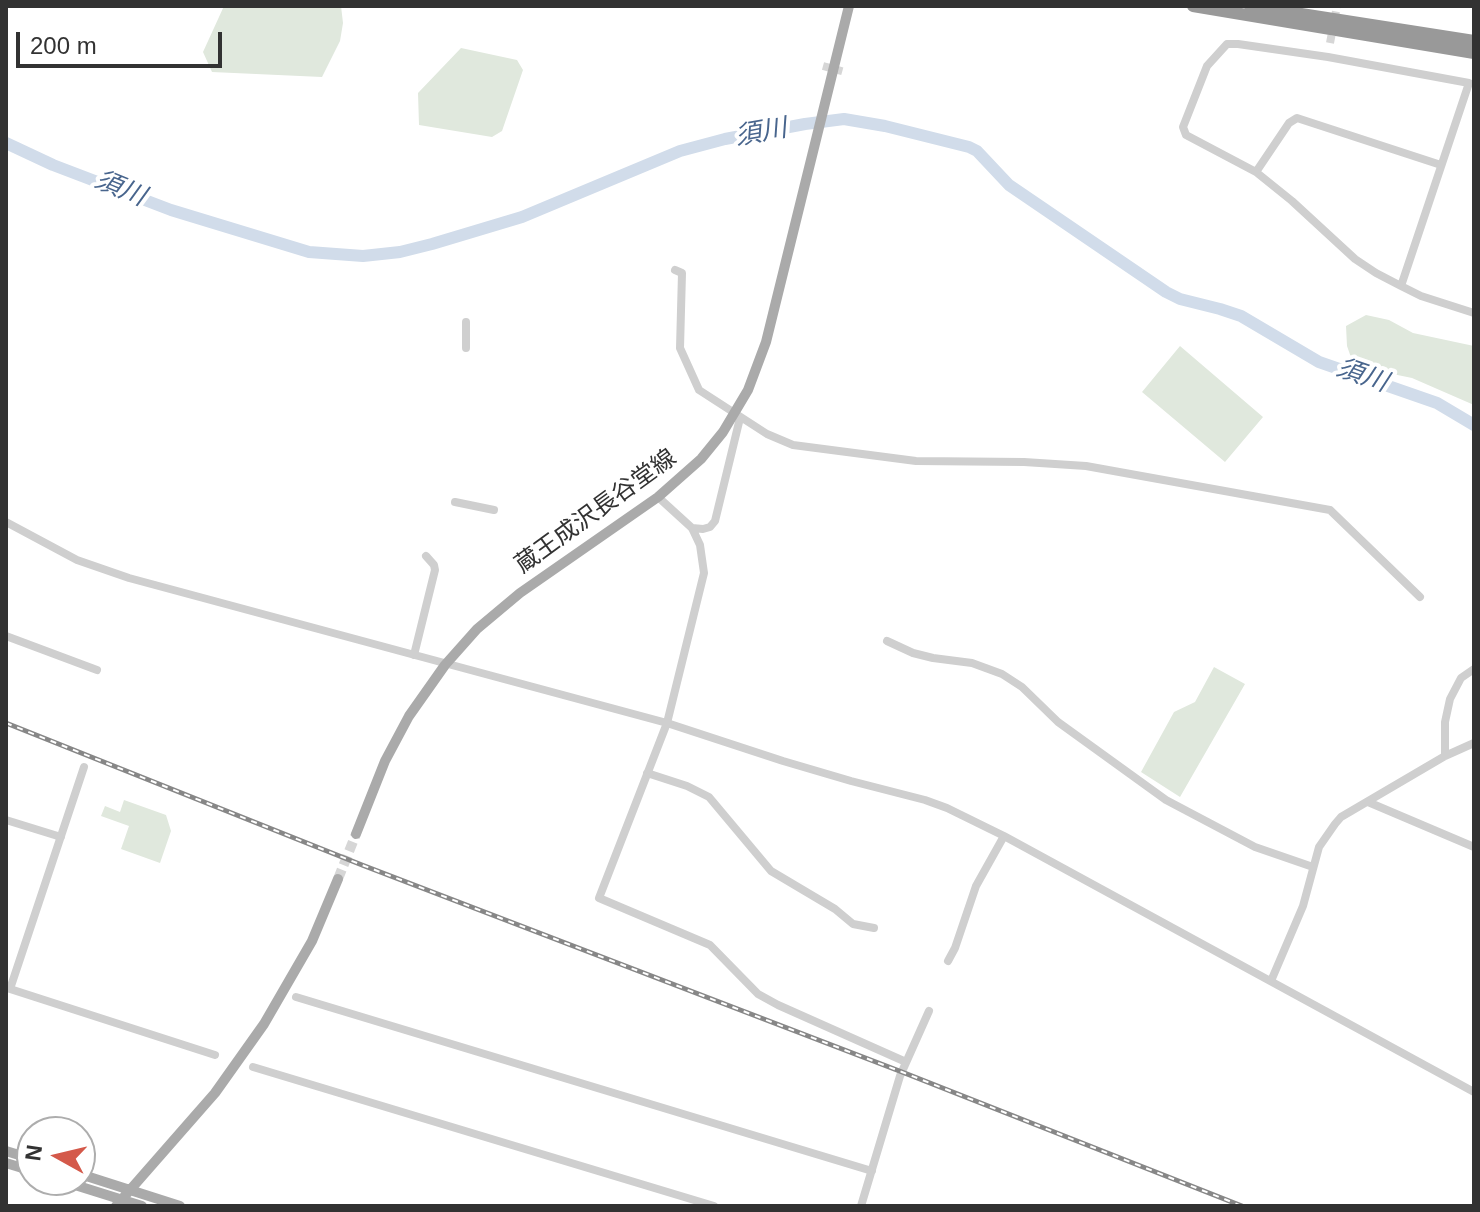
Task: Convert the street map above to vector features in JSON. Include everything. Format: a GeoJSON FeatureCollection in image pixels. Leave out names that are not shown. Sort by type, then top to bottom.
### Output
{"type":"FeatureCollection","features":[{"type":"Feature","properties":{"kind":"highway"},"geometry":{"type":"LineString","coordinates":[[1193,6],[1474,53]]}},
{"type":"Feature","properties":{"kind":"highway"},"geometry":{"type":"LineString","coordinates":[[1250,6],[1474,41]]}},
{"type":"Feature","properties":{"kind":"main road","name":"蔵王成沢長谷堂線"},"geometry":{"type":"LineString","coordinates":[[356,834],[385,761],[409,716],[445,665],[477,629],[520,593],[658,497],[701,459],[737,415],[760,360],[849,6]]}},
{"type":"Feature","properties":{"kind":"main road"},"geometry":{"type":"LineString","coordinates":[[118,1203],[215,1093],[264,1024],[312,941],[338,879]]}},
{"type":"Feature","properties":{"kind":"main road"},"geometry":{"type":"LineString","coordinates":[[96,1179],[180,1206]]}},
{"type":"Feature","properties":{"kind":"main road"},"geometry":{"type":"LineString","coordinates":[[96,1194],[118,1203],[142,1206]]}},
{"type":"Feature","properties":{"kind":"street"},"geometry":{"type":"LineString","coordinates":[[1401,286],[1469,83],[1328,57],[1227,44],[1207,66],[1183,127],[1186,135],[1256,172],[1355,259],[1401,286],[1421,296],[1474,313]]}},
{"type":"Feature","properties":{"kind":"street"},"geometry":{"type":"LineString","coordinates":[[1256,172],[1289,123],[1297,118],[1441,165]]}},
{"type":"Feature","properties":{"kind":"street"},"geometry":{"type":"LineString","coordinates":[[675,270],[682,273],[680,348],[699,390],[767,434],[802,447],[916,461],[1086,466],[1330,510],[1420,597]]}},
{"type":"Feature","properties":{"kind":"street"},"geometry":{"type":"LineString","coordinates":[[466,322],[466,348]]}},
{"type":"Feature","properties":{"kind":"street"},"geometry":{"type":"LineString","coordinates":[[692,528],[710,527],[715,521],[737,415]]}},
{"type":"Feature","properties":{"kind":"street"},"geometry":{"type":"LineString","coordinates":[[658,497],[692,528],[700,545],[704,573],[667,723],[599,898],[710,945],[758,994],[906,1062]]}},
{"type":"Feature","properties":{"kind":"street"},"geometry":{"type":"LineString","coordinates":[[455,502],[494,510]]}},
{"type":"Feature","properties":{"kind":"street"},"geometry":{"type":"LineString","coordinates":[[6,522],[77,560],[129,578],[667,723],[851,781],[925,800],[1004,836],[1474,1092]]}},
{"type":"Feature","properties":{"kind":"street"},"geometry":{"type":"LineString","coordinates":[[414,655],[435,570],[426,556]]}},
{"type":"Feature","properties":{"kind":"street"},"geometry":{"type":"LineString","coordinates":[[6,636],[97,670]]}},
{"type":"Feature","properties":{"kind":"street"},"geometry":{"type":"LineString","coordinates":[[887,641],[913,653],[972,663],[1002,674],[1022,687],[1058,722],[1166,800],[1255,847],[1313,867]]}},
{"type":"Feature","properties":{"kind":"street"},"geometry":{"type":"LineString","coordinates":[[1445,756],[1445,722],[1450,699],[1461,678],[1474,669]]}},
{"type":"Feature","properties":{"kind":"street"},"geometry":{"type":"LineString","coordinates":[[1271,981],[1303,906],[1319,847],[1335,824],[1341,817],[1445,756],[1474,743]]}},
{"type":"Feature","properties":{"kind":"street"},"geometry":{"type":"LineString","coordinates":[[84,767],[8,988],[215,1055]]}},
{"type":"Feature","properties":{"kind":"street"},"geometry":{"type":"LineString","coordinates":[[647,773],[709,797],[771,871],[835,909],[853,924],[874,928]]}},
{"type":"Feature","properties":{"kind":"street"},"geometry":{"type":"LineString","coordinates":[[1368,802],[1474,847]]}},
{"type":"Feature","properties":{"kind":"street"},"geometry":{"type":"LineString","coordinates":[[6,820],[61,837]]}},
{"type":"Feature","properties":{"kind":"street"},"geometry":{"type":"LineString","coordinates":[[948,961],[976,886],[1004,836]]}},
{"type":"Feature","properties":{"kind":"street"},"geometry":{"type":"LineString","coordinates":[[296,997],[872,1171]]}},
{"type":"Feature","properties":{"kind":"street"},"geometry":{"type":"LineString","coordinates":[[861,1206],[900,1076],[929,1011]]}},
{"type":"Feature","properties":{"kind":"street"},"geometry":{"type":"LineString","coordinates":[[253,1067],[714,1206]]}},
{"type":"Feature","properties":{"kind":"shaded area"},"geometry":{"type":"Polygon","coordinates":[[[224,6],[341,6],[343,23],[340,41],[322,77],[212,72],[203,52],[224,6]]]}},
{"type":"Feature","properties":{"kind":"shaded area"},"geometry":{"type":"Polygon","coordinates":[[[461,48],[517,60],[523,70],[502,131],[492,137],[419,125],[418,93],[461,48]]]}},
{"type":"Feature","properties":{"kind":"shaded area"},"geometry":{"type":"Polygon","coordinates":[[[1366,315],[1389,320],[1413,333],[1474,346],[1474,405],[1412,378],[1354,366],[1347,346],[1346,326],[1366,315]]]}},
{"type":"Feature","properties":{"kind":"shaded area"},"geometry":{"type":"Polygon","coordinates":[[[1180,346],[1263,417],[1225,462],[1142,392],[1180,346]]]}},
{"type":"Feature","properties":{"kind":"shaded area"},"geometry":{"type":"Polygon","coordinates":[[[1214,667],[1245,684],[1180,797],[1141,772],[1174,712],[1195,702],[1214,667]]]}},
{"type":"Feature","properties":{"kind":"shaded area"},"geometry":{"type":"Polygon","coordinates":[[[124,800],[166,815],[171,831],[160,863],[121,849],[129,826],[101,816],[105,806],[120,812],[124,800]]]}},
{"type":"Feature","properties":{"kind":"waterway","name":"須川"},"geometry":{"type":"LineString","coordinates":[[6,143],[53,165],[171,210],[309,252],[363,256],[400,252],[522,217],[680,151],[725,139],[844,119],[885,126],[977,151],[1009,185],[1166,292],[1180,299],[1241,316],[1319,362],[1437,403],[1474,425]]}},
{"type":"Feature","properties":{"kind":"tunnel"},"geometry":{"type":"LineString","coordinates":[[1330,43],[1337,6]]}},
{"type":"Feature","properties":{"kind":"tunnel"},"geometry":{"type":"LineString","coordinates":[[823,66],[845,72]]}},
{"type":"Feature","properties":{"kind":"tunnel"},"geometry":{"type":"LineString","coordinates":[[338,879],[356,834]]}},
{"type":"Feature","properties":{"kind":"railway"},"geometry":{"type":"LineString","coordinates":[[6,723],[362,865],[1242,1206]]}}]}
